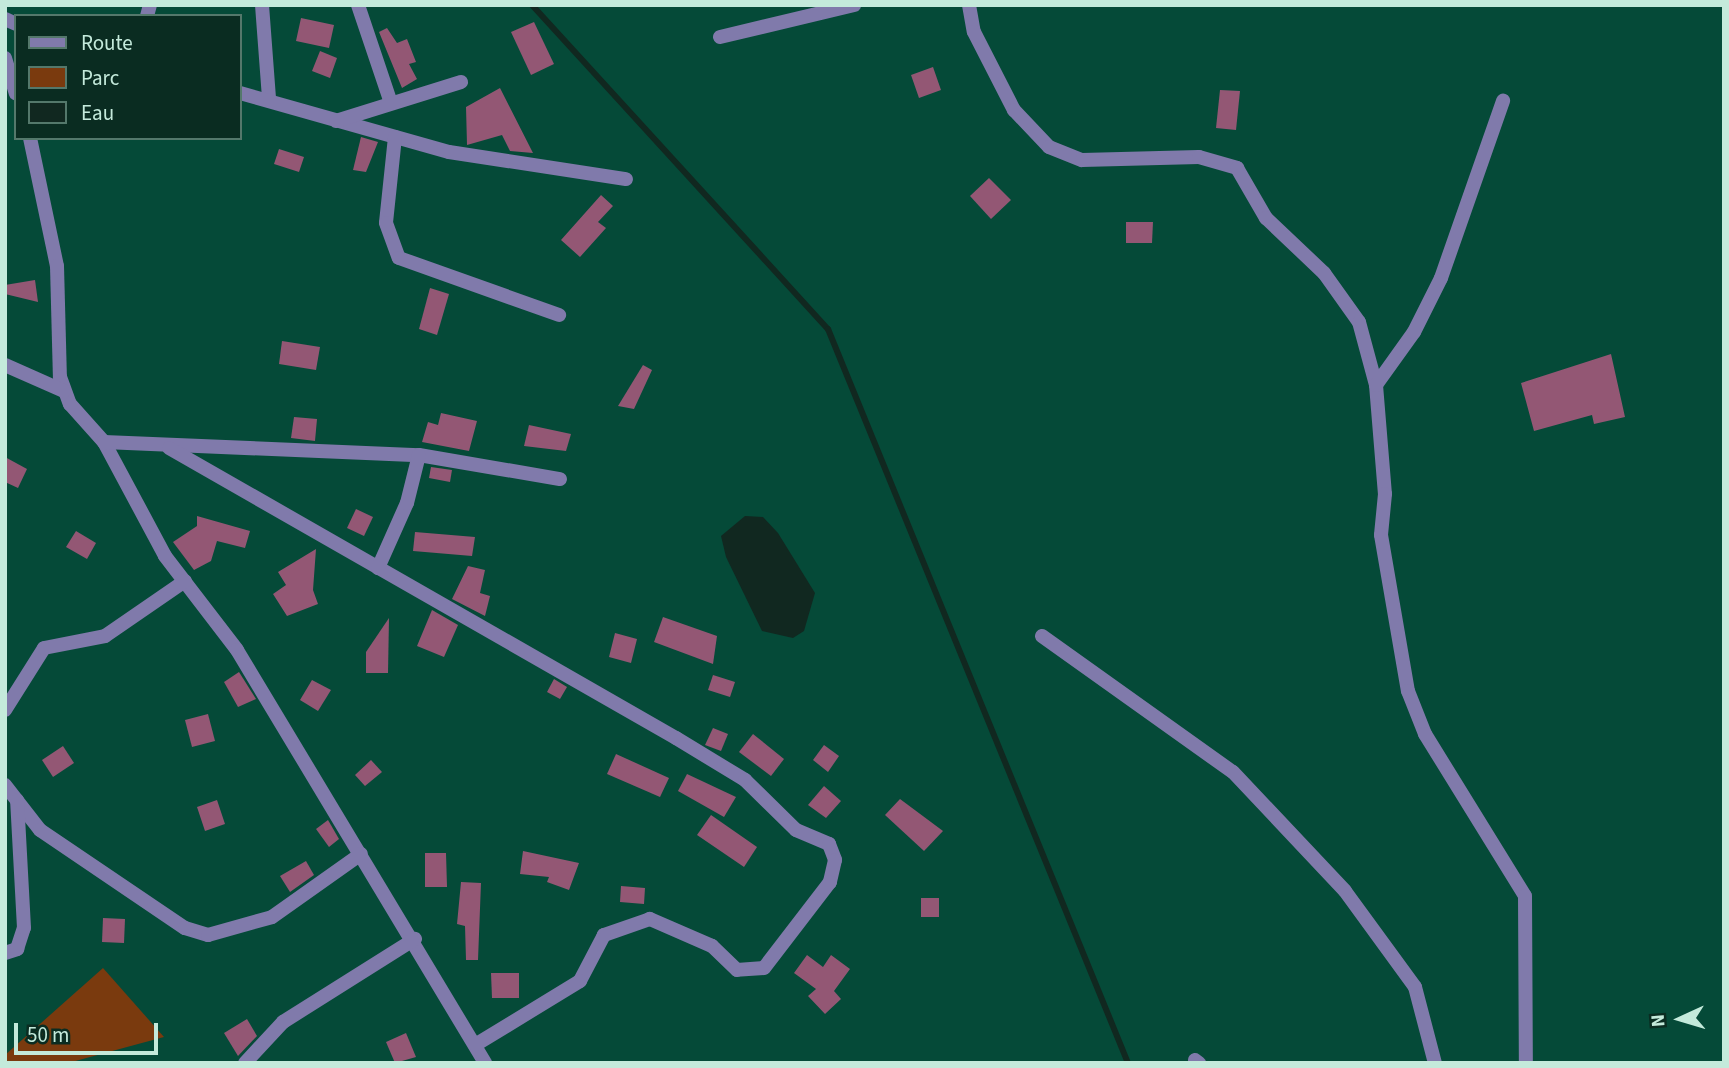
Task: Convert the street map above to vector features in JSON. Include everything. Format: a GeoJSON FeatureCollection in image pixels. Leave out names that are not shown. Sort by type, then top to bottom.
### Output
{"type":"FeatureCollection","features":[{"type":"Feature","properties":{"kind":"street"},"geometry":{"type":"LineString","coordinates":[[262,5],[269,99]]}},
{"type":"Feature","properties":{"kind":"street"},"geometry":{"type":"LineString","coordinates":[[358,5],[391,103]]}},
{"type":"Feature","properties":{"kind":"street"},"geometry":{"type":"LineString","coordinates":[[720,37],[854,5]]}},
{"type":"Feature","properties":{"kind":"street"},"geometry":{"type":"LineString","coordinates":[[969,5],[974,32],[1014,110],[1059,153],[1102,162],[1199,157],[1237,168],[1266,218],[1324,273],[1359,322],[1376,385],[1385,494],[1381,535],[1408,691],[1425,734],[1525,896],[1526,1063]]}},
{"type":"Feature","properties":{"kind":"street"},"geometry":{"type":"LineString","coordinates":[[5,58],[14,87]]}},
{"type":"Feature","properties":{"kind":"street"},"geometry":{"type":"LineString","coordinates":[[336,121],[461,82]]}},
{"type":"Feature","properties":{"kind":"street"},"geometry":{"type":"LineString","coordinates":[[242,93],[462,154],[626,179]]}},
{"type":"Feature","properties":{"kind":"street"},"geometry":{"type":"LineString","coordinates":[[1376,385],[1414,332],[1441,278],[1503,101]]}},
{"type":"Feature","properties":{"kind":"street"},"geometry":{"type":"LineString","coordinates":[[395,137],[386,223],[399,258],[559,315]]}},
{"type":"Feature","properties":{"kind":"street"},"geometry":{"type":"LineString","coordinates":[[30,140],[57,266],[64,391]]}},
{"type":"Feature","properties":{"kind":"street"},"geometry":{"type":"LineString","coordinates":[[5,365],[64,391],[104,442],[147,528],[237,650],[415,939],[485,1063]]}},
{"type":"Feature","properties":{"kind":"street"},"geometry":{"type":"LineString","coordinates":[[104,442],[169,448],[419,455],[560,479]]}},
{"type":"Feature","properties":{"kind":"street"},"geometry":{"type":"LineString","coordinates":[[169,448],[745,780],[796,830],[829,844],[835,860],[823,893],[764,968],[737,970],[712,946],[650,919],[604,935],[580,981],[475,1045]]}},
{"type":"Feature","properties":{"kind":"street"},"geometry":{"type":"LineString","coordinates":[[378,568],[407,503],[419,455]]}},
{"type":"Feature","properties":{"kind":"street"},"geometry":{"type":"LineString","coordinates":[[5,710],[44,648],[105,636],[185,580]]}},
{"type":"Feature","properties":{"kind":"street"},"geometry":{"type":"LineString","coordinates":[[1042,636],[1233,772],[1345,891],[1415,987],[1435,1063]]}},
{"type":"Feature","properties":{"kind":"street"},"geometry":{"type":"LineString","coordinates":[[5,785],[40,830],[185,928],[208,935],[272,917],[361,854]]}},
{"type":"Feature","properties":{"kind":"street"},"geometry":{"type":"LineString","coordinates":[[5,953],[17,949],[24,928],[17,800]]}},
{"type":"Feature","properties":{"kind":"street"},"geometry":{"type":"LineString","coordinates":[[245,1063],[283,1022],[415,939]]}},
{"type":"Feature","properties":{"kind":"green space"},"geometry":{"type":"Polygon","coordinates":[[[103,968],[164,1037],[68,1063],[5,1063],[5,1055],[103,968]]]}},
{"type":"Feature","properties":{"kind":"water"},"geometry":{"type":"Polygon","coordinates":[[[745,516],[763,517],[778,533],[815,593],[804,631],[793,638],[762,631],[726,557],[721,536],[745,516]]]}},
{"type":"Feature","properties":{"kind":"building"},"geometry":{"type":"Polygon","coordinates":[[[301,18],[334,25],[329,48],[296,41],[301,18]]]}},
{"type":"Feature","properties":{"kind":"building"},"geometry":{"type":"Polygon","coordinates":[[[534,22],[554,64],[531,75],[511,32],[534,22]]]}},
{"type":"Feature","properties":{"kind":"building"},"geometry":{"type":"Polygon","coordinates":[[[387,28],[397,43],[407,39],[416,62],[409,64],[417,79],[402,88],[379,32],[387,28]]]}},
{"type":"Feature","properties":{"kind":"building"},"geometry":{"type":"Polygon","coordinates":[[[320,51],[337,58],[330,78],[312,71],[320,51]]]}},
{"type":"Feature","properties":{"kind":"building"},"geometry":{"type":"Polygon","coordinates":[[[933,67],[941,90],[919,98],[911,75],[933,67]]]}},
{"type":"Feature","properties":{"kind":"building"},"geometry":{"type":"Polygon","coordinates":[[[500,88],[533,153],[510,151],[502,135],[467,145],[466,107],[500,88]]]}},
{"type":"Feature","properties":{"kind":"building"},"geometry":{"type":"Polygon","coordinates":[[[1220,90],[1240,91],[1236,130],[1216,128],[1220,90]]]}},
{"type":"Feature","properties":{"kind":"building"},"geometry":{"type":"Polygon","coordinates":[[[361,137],[378,142],[366,172],[353,170],[361,137]]]}},
{"type":"Feature","properties":{"kind":"building"},"geometry":{"type":"Polygon","coordinates":[[[279,149],[304,157],[299,172],[274,164],[279,149]]]}},
{"type":"Feature","properties":{"kind":"building"},"geometry":{"type":"Polygon","coordinates":[[[989,178],[1011,200],[991,219],[970,196],[989,178]]]}},
{"type":"Feature","properties":{"kind":"building"},"geometry":{"type":"Polygon","coordinates":[[[601,195],[613,206],[598,222],[606,228],[580,257],[561,240],[601,195]]]}},
{"type":"Feature","properties":{"kind":"building"},"geometry":{"type":"Polygon","coordinates":[[[1126,222],[1153,222],[1152,243],[1126,243],[1126,222]]]}},
{"type":"Feature","properties":{"kind":"building"},"geometry":{"type":"Polygon","coordinates":[[[35,280],[38,302],[5,294],[5,285],[35,280]]]}},
{"type":"Feature","properties":{"kind":"building"},"geometry":{"type":"Polygon","coordinates":[[[430,288],[449,294],[437,335],[419,329],[430,288]]]}},
{"type":"Feature","properties":{"kind":"building"},"geometry":{"type":"Polygon","coordinates":[[[282,341],[320,347],[316,370],[279,364],[282,341]]]}},
{"type":"Feature","properties":{"kind":"building"},"geometry":{"type":"Polygon","coordinates":[[[1611,354],[1625,417],[1594,424],[1592,415],[1534,431],[1521,383],[1611,354]]]}},
{"type":"Feature","properties":{"kind":"building"},"geometry":{"type":"Polygon","coordinates":[[[643,365],[652,370],[634,409],[618,406],[643,365]]]}},
{"type":"Feature","properties":{"kind":"building"},"geometry":{"type":"Polygon","coordinates":[[[441,413],[477,421],[469,451],[422,442],[428,422],[438,425],[441,413]]]}},
{"type":"Feature","properties":{"kind":"building"},"geometry":{"type":"Polygon","coordinates":[[[294,417],[317,419],[315,441],[291,438],[294,417]]]}},
{"type":"Feature","properties":{"kind":"building"},"geometry":{"type":"Polygon","coordinates":[[[529,425],[571,434],[566,451],[524,446],[529,425]]]}},
{"type":"Feature","properties":{"kind":"building"},"geometry":{"type":"Polygon","coordinates":[[[5,457],[27,469],[18,488],[5,482],[5,457]]]}},
{"type":"Feature","properties":{"kind":"building"},"geometry":{"type":"Polygon","coordinates":[[[431,467],[452,470],[450,482],[429,478],[431,467]]]}},
{"type":"Feature","properties":{"kind":"building"},"geometry":{"type":"Polygon","coordinates":[[[356,509],[373,517],[364,536],[347,528],[356,509]]]}},
{"type":"Feature","properties":{"kind":"building"},"geometry":{"type":"Polygon","coordinates":[[[197,516],[250,531],[245,548],[217,541],[211,561],[194,570],[173,542],[197,526],[197,516]]]}},
{"type":"Feature","properties":{"kind":"building"},"geometry":{"type":"Polygon","coordinates":[[[76,531],[96,543],[87,559],[66,547],[76,531]]]}},
{"type":"Feature","properties":{"kind":"building"},"geometry":{"type":"Polygon","coordinates":[[[415,532],[475,537],[472,556],[413,551],[415,532]]]}},
{"type":"Feature","properties":{"kind":"building"},"geometry":{"type":"Polygon","coordinates":[[[316,549],[313,590],[318,604],[287,616],[273,594],[286,585],[278,572],[316,549]]]}},
{"type":"Feature","properties":{"kind":"building"},"geometry":{"type":"Polygon","coordinates":[[[468,566],[485,570],[480,593],[490,596],[485,616],[452,599],[468,566]]]}},
{"type":"Feature","properties":{"kind":"building"},"geometry":{"type":"Polygon","coordinates":[[[432,610],[458,625],[444,657],[417,646],[432,610]]]}},
{"type":"Feature","properties":{"kind":"building"},"geometry":{"type":"Polygon","coordinates":[[[663,617],[717,636],[713,664],[654,642],[663,617]]]}},
{"type":"Feature","properties":{"kind":"building"},"geometry":{"type":"Polygon","coordinates":[[[389,618],[388,673],[366,673],[366,652],[389,618]]]}},
{"type":"Feature","properties":{"kind":"building"},"geometry":{"type":"Polygon","coordinates":[[[615,633],[637,639],[631,663],[609,657],[615,633]]]}},
{"type":"Feature","properties":{"kind":"building"},"geometry":{"type":"Polygon","coordinates":[[[239,672],[256,699],[238,707],[224,682],[239,672]]]}},
{"type":"Feature","properties":{"kind":"building"},"geometry":{"type":"Polygon","coordinates":[[[713,675],[735,682],[730,697],[708,690],[713,675]]]}},
{"type":"Feature","properties":{"kind":"building"},"geometry":{"type":"Polygon","coordinates":[[[554,679],[567,687],[560,699],[547,692],[554,679]]]}},
{"type":"Feature","properties":{"kind":"building"},"geometry":{"type":"Polygon","coordinates":[[[312,680],[331,690],[318,711],[300,700],[312,680]]]}},
{"type":"Feature","properties":{"kind":"building"},"geometry":{"type":"Polygon","coordinates":[[[208,714],[215,741],[192,747],[185,720],[208,714]]]}},
{"type":"Feature","properties":{"kind":"building"},"geometry":{"type":"Polygon","coordinates":[[[713,728],[728,734],[721,751],[705,745],[713,728]]]}},
{"type":"Feature","properties":{"kind":"building"},"geometry":{"type":"Polygon","coordinates":[[[753,734],[784,759],[771,776],[739,752],[753,734]]]}},
{"type":"Feature","properties":{"kind":"building"},"geometry":{"type":"Polygon","coordinates":[[[824,745],[839,756],[828,772],[813,760],[824,745]]]}},
{"type":"Feature","properties":{"kind":"building"},"geometry":{"type":"Polygon","coordinates":[[[63,746],[74,763],[53,777],[42,760],[63,746]]]}},
{"type":"Feature","properties":{"kind":"building"},"geometry":{"type":"Polygon","coordinates":[[[616,754],[669,778],[660,797],[607,774],[616,754]]]}},
{"type":"Feature","properties":{"kind":"building"},"geometry":{"type":"Polygon","coordinates":[[[371,760],[382,772],[365,786],[355,775],[371,760]]]}},
{"type":"Feature","properties":{"kind":"building"},"geometry":{"type":"Polygon","coordinates":[[[687,774],[736,797],[724,817],[678,791],[687,774]]]}},
{"type":"Feature","properties":{"kind":"building"},"geometry":{"type":"Polygon","coordinates":[[[824,786],[841,801],[826,818],[808,805],[824,786]]]}},
{"type":"Feature","properties":{"kind":"building"},"geometry":{"type":"Polygon","coordinates":[[[900,799],[943,831],[924,851],[885,815],[900,799]]]}},
{"type":"Feature","properties":{"kind":"building"},"geometry":{"type":"Polygon","coordinates":[[[217,800],[225,824],[205,831],[197,807],[217,800]]]}},
{"type":"Feature","properties":{"kind":"building"},"geometry":{"type":"Polygon","coordinates":[[[711,815],[757,847],[744,867],[697,835],[711,815]]]}},
{"type":"Feature","properties":{"kind":"building"},"geometry":{"type":"Polygon","coordinates":[[[328,820],[339,839],[329,847],[316,829],[328,820]]]}},
{"type":"Feature","properties":{"kind":"building"},"geometry":{"type":"Polygon","coordinates":[[[523,851],[579,863],[569,890],[547,882],[549,877],[520,874],[523,851]]]}},
{"type":"Feature","properties":{"kind":"building"},"geometry":{"type":"Polygon","coordinates":[[[425,853],[446,853],[447,887],[425,887],[425,853]]]}},
{"type":"Feature","properties":{"kind":"building"},"geometry":{"type":"Polygon","coordinates":[[[306,861],[314,875],[290,892],[280,876],[306,861]]]}},
{"type":"Feature","properties":{"kind":"building"},"geometry":{"type":"Polygon","coordinates":[[[461,882],[481,883],[478,960],[466,960],[465,926],[457,924],[461,882]]]}},
{"type":"Feature","properties":{"kind":"building"},"geometry":{"type":"Polygon","coordinates":[[[621,886],[645,888],[644,904],[620,902],[621,886]]]}},
{"type":"Feature","properties":{"kind":"building"},"geometry":{"type":"Polygon","coordinates":[[[921,898],[939,898],[939,917],[921,917],[921,898]]]}},
{"type":"Feature","properties":{"kind":"building"},"geometry":{"type":"Polygon","coordinates":[[[103,918],[125,919],[124,943],[102,942],[103,918]]]}},
{"type":"Feature","properties":{"kind":"building"},"geometry":{"type":"Polygon","coordinates":[[[807,955],[823,967],[831,955],[850,969],[834,991],[841,999],[825,1014],[808,996],[816,989],[794,973],[807,955]]]}},
{"type":"Feature","properties":{"kind":"building"},"geometry":{"type":"Polygon","coordinates":[[[491,973],[519,973],[519,998],[492,998],[491,973]]]}},
{"type":"Feature","properties":{"kind":"building"},"geometry":{"type":"Polygon","coordinates":[[[247,1019],[257,1036],[238,1056],[224,1033],[247,1019]]]}},
{"type":"Feature","properties":{"kind":"building"},"geometry":{"type":"Polygon","coordinates":[[[406,1033],[416,1057],[395,1063],[386,1042],[406,1033]]]}},
{"type":"Feature","properties":{"kind":"waterway"},"geometry":{"type":"LineString","coordinates":[[532,5],[828,329],[1128,1063]]}}]}
